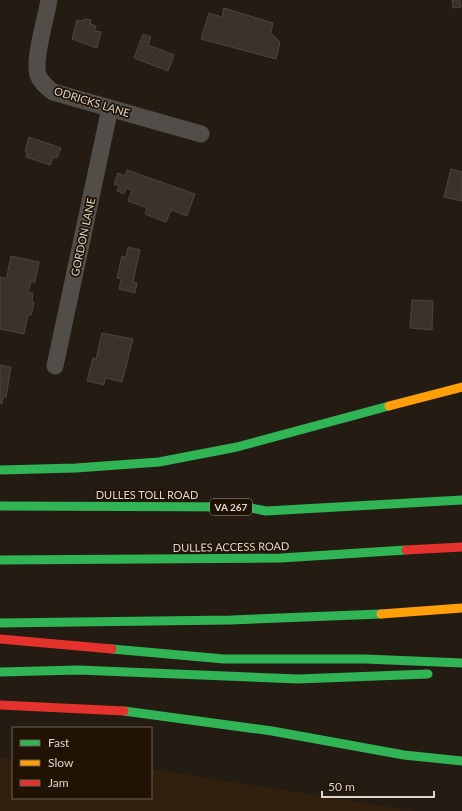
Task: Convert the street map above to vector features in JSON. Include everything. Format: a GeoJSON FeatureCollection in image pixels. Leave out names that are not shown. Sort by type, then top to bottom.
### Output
{"type":"FeatureCollection","features":[{"type":"Feature","properties":{"kind":"highway"},"geometry":{"type":"LineString","coordinates":[[0,470],[76,468],[159,462],[237,447],[462,387]]}},
{"type":"Feature","properties":{"kind":"highway","name":"DULLES TOLL ROAD"},"geometry":{"type":"LineString","coordinates":[[0,506],[246,507],[266,511],[462,500]]}},
{"type":"Feature","properties":{"kind":"highway"},"geometry":{"type":"LineString","coordinates":[[245,517],[266,511]]}},
{"type":"Feature","properties":{"kind":"highway","name":"DULLES ACCESS ROAD"},"geometry":{"type":"LineString","coordinates":[[0,560],[281,558],[462,547]]}},
{"type":"Feature","properties":{"kind":"highway"},"geometry":{"type":"LineString","coordinates":[[0,623],[237,619],[360,615],[462,608]]}},
{"type":"Feature","properties":{"kind":"highway"},"geometry":{"type":"LineString","coordinates":[[0,639],[224,658],[263,660],[364,659],[462,663]]}},
{"type":"Feature","properties":{"kind":"highway"},"geometry":{"type":"LineString","coordinates":[[0,672],[78,670],[298,679],[435,674]]}},
{"type":"Feature","properties":{"kind":"highway"},"geometry":{"type":"LineString","coordinates":[[448,672],[462,671]]}},
{"type":"Feature","properties":{"kind":"highway"},"geometry":{"type":"LineString","coordinates":[[0,705],[135,712],[272,731],[404,755],[462,761]]}},
{"type":"Feature","properties":{"kind":"street","name":"ODRICKS LANE"},"geometry":{"type":"LineString","coordinates":[[49,0],[36,65],[39,76],[44,85],[53,92],[201,134]]}},
{"type":"Feature","properties":{"kind":"street","name":"GORDON LANE"},"geometry":{"type":"LineString","coordinates":[[55,366],[110,108]]}},
{"type":"Feature","properties":{"kind":"shaded area"},"geometry":{"type":"Polygon","coordinates":[[[0,758],[12,759],[12,799],[152,799],[152,769],[416,811],[0,811],[0,758]]]}},
{"type":"Feature","properties":{"kind":"building"},"geometry":{"type":"Polygon","coordinates":[[[452,0],[460,0],[461,7],[453,8],[452,0]]]}},
{"type":"Feature","properties":{"kind":"building"},"geometry":{"type":"Polygon","coordinates":[[[224,8],[273,23],[271,33],[280,42],[276,59],[201,39],[209,13],[222,17],[224,8]]]}},
{"type":"Feature","properties":{"kind":"building"},"geometry":{"type":"Polygon","coordinates":[[[84,19],[91,20],[90,24],[96,26],[94,31],[101,32],[97,48],[72,39],[77,20],[83,21],[84,19]]]}},
{"type":"Feature","properties":{"kind":"building"},"geometry":{"type":"Polygon","coordinates":[[[143,34],[151,37],[148,45],[174,55],[168,71],[134,58],[143,34]]]}},
{"type":"Feature","properties":{"kind":"building"},"geometry":{"type":"Polygon","coordinates":[[[29,137],[61,148],[57,158],[53,157],[50,165],[26,157],[27,152],[25,151],[29,137]]]}},
{"type":"Feature","properties":{"kind":"building"},"geometry":{"type":"Polygon","coordinates":[[[451,169],[462,172],[462,201],[444,197],[451,169]]]}},
{"type":"Feature","properties":{"kind":"building"},"geometry":{"type":"Polygon","coordinates":[[[127,170],[195,194],[187,216],[171,210],[166,222],[145,214],[147,208],[128,201],[132,190],[126,188],[124,194],[117,191],[119,186],[114,184],[118,173],[125,176],[127,170]]]}},
{"type":"Feature","properties":{"kind":"building"},"geometry":{"type":"Polygon","coordinates":[[[128,247],[140,250],[133,282],[137,283],[135,293],[119,289],[121,279],[117,278],[122,256],[126,257],[128,247]]]}},
{"type":"Feature","properties":{"kind":"building"},"geometry":{"type":"Polygon","coordinates":[[[11,256],[39,262],[35,282],[31,282],[28,292],[33,293],[32,302],[34,303],[31,315],[28,315],[24,334],[0,329],[0,277],[5,278],[7,276],[11,256]]]}},
{"type":"Feature","properties":{"kind":"building"},"geometry":{"type":"Polygon","coordinates":[[[412,300],[433,301],[432,330],[410,328],[412,300]]]}},
{"type":"Feature","properties":{"kind":"building"},"geometry":{"type":"Polygon","coordinates":[[[102,333],[133,339],[122,382],[105,378],[104,385],[87,381],[93,358],[96,359],[102,333]]]}},
{"type":"Feature","properties":{"kind":"building"},"geometry":{"type":"Polygon","coordinates":[[[0,365],[11,367],[6,397],[3,397],[2,404],[0,403],[0,365]]]}},
{"type":"Feature","properties":{"kind":"traffic: fast"},"geometry":{"type":"LineString","coordinates":[[0,470],[76,468],[159,462],[237,447],[389,406]]}},
{"type":"Feature","properties":{"kind":"traffic: fast"},"geometry":{"type":"LineString","coordinates":[[0,506],[246,507],[266,511],[462,500]]}},
{"type":"Feature","properties":{"kind":"traffic: fast"},"geometry":{"type":"LineString","coordinates":[[0,560],[281,558],[406,550]]}},
{"type":"Feature","properties":{"kind":"traffic: fast"},"geometry":{"type":"LineString","coordinates":[[0,623],[231,620],[381,614]]}},
{"type":"Feature","properties":{"kind":"traffic: fast"},"geometry":{"type":"LineString","coordinates":[[112,649],[224,659],[365,659],[462,663]]}},
{"type":"Feature","properties":{"kind":"traffic: fast"},"geometry":{"type":"LineString","coordinates":[[0,672],[78,670],[298,679],[428,674]]}},
{"type":"Feature","properties":{"kind":"traffic: fast"},"geometry":{"type":"LineString","coordinates":[[124,711],[272,731],[404,755],[462,761]]}},
{"type":"Feature","properties":{"kind":"traffic: slow"},"geometry":{"type":"LineString","coordinates":[[389,406],[462,387]]}},
{"type":"Feature","properties":{"kind":"traffic: slow"},"geometry":{"type":"LineString","coordinates":[[381,614],[462,608]]}},
{"type":"Feature","properties":{"kind":"traffic: jam"},"geometry":{"type":"LineString","coordinates":[[406,550],[462,547]]}},
{"type":"Feature","properties":{"kind":"traffic: jam"},"geometry":{"type":"LineString","coordinates":[[0,639],[112,649]]}},
{"type":"Feature","properties":{"kind":"traffic: jam"},"geometry":{"type":"LineString","coordinates":[[0,705],[124,711]]}}]}
